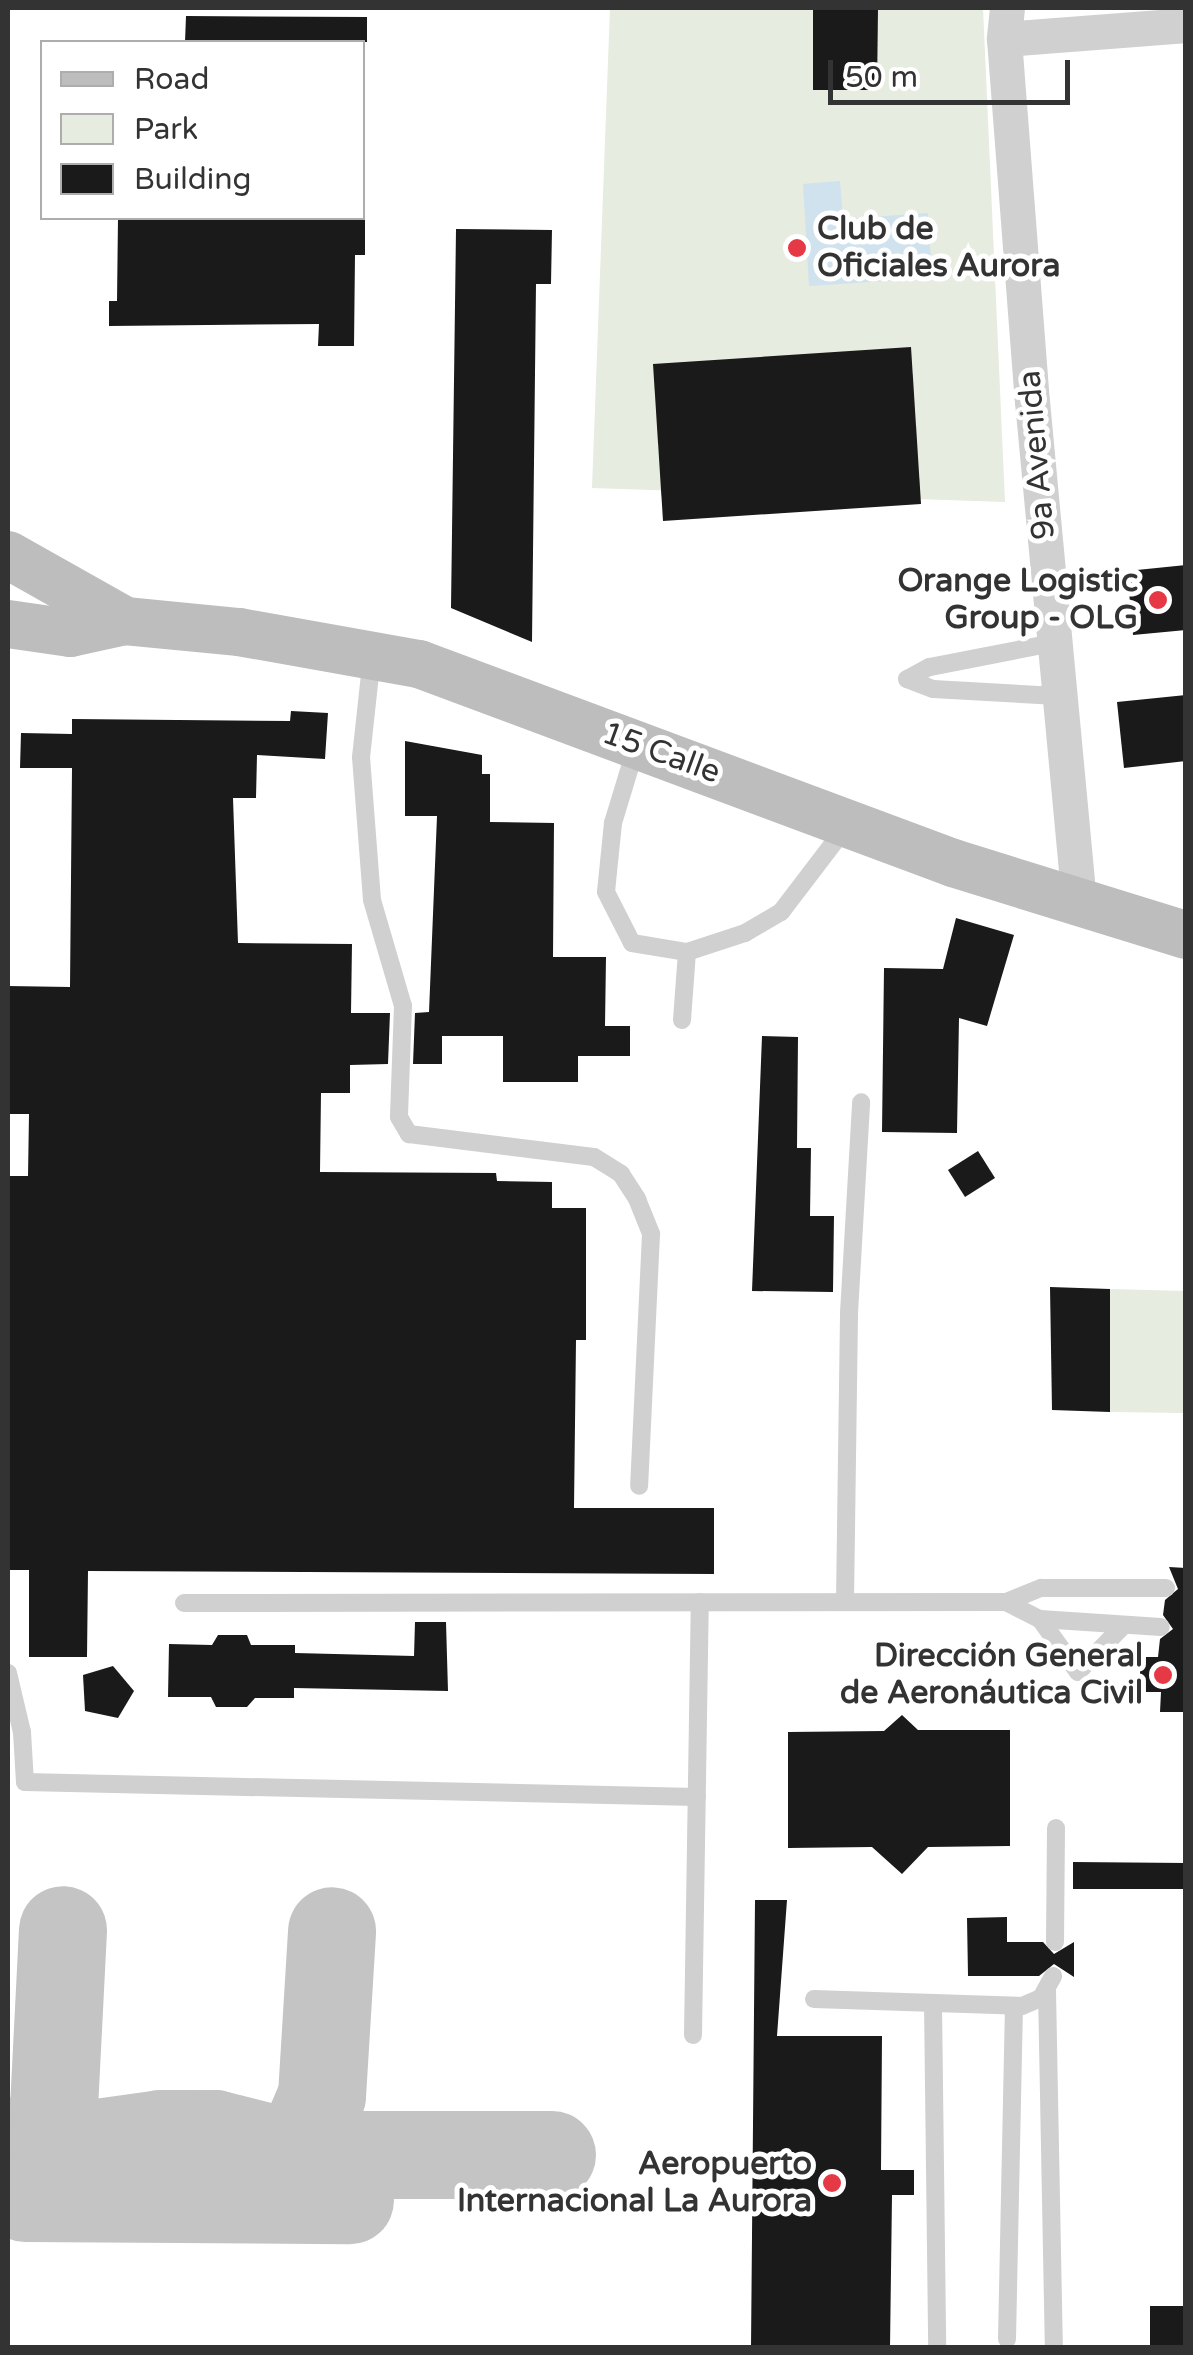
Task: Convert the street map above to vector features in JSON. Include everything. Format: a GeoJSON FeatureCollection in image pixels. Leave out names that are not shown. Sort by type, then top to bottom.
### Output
{"type":"FeatureCollection","features":[{"type":"Feature","properties":{"kind":"main road"},"geometry":{"type":"LineString","coordinates":[[8,555],[124,621]]}},
{"type":"Feature","properties":{"kind":"main road"},"geometry":{"type":"LineString","coordinates":[[8,624],[70,633],[124,621]]}},
{"type":"Feature","properties":{"kind":"main road","name":"15 Calle"},"geometry":{"type":"LineString","coordinates":[[124,621],[372,654],[442,672],[848,823],[1186,936]]}},
{"type":"Feature","properties":{"kind":"street"},"geometry":{"type":"LineString","coordinates":[[1005,24],[1186,25]]}},
{"type":"Feature","properties":{"kind":"street","name":"9a Avenida"},"geometry":{"type":"LineString","coordinates":[[1005,24],[1057,696],[1079,902]]}},
{"type":"Feature","properties":{"kind":"lane"},"geometry":{"type":"LineString","coordinates":[[1053,643],[929,668],[907,679],[933,689],[1057,696]]}},
{"type":"Feature","properties":{"kind":"lane"},"geometry":{"type":"LineString","coordinates":[[372,654],[360,758],[372,900],[403,1006],[399,1117],[409,1134],[594,1157],[620,1174],[637,1199],[651,1234],[639,1486]]}},
{"type":"Feature","properties":{"kind":"lane"},"geometry":{"type":"LineString","coordinates":[[637,744],[613,823],[606,892],[632,943],[687,952],[781,912],[848,823]]}},
{"type":"Feature","properties":{"kind":"lane"},"geometry":{"type":"LineString","coordinates":[[682,1020],[687,952]]}},
{"type":"Feature","properties":{"kind":"lane"},"geometry":{"type":"LineString","coordinates":[[845,1601],[849,1314],[860,1102]]}},
{"type":"Feature","properties":{"kind":"lane"},"geometry":{"type":"LineString","coordinates":[[184,1603],[1006,1602],[1040,1588],[1166,1588]]}},
{"type":"Feature","properties":{"kind":"lane"},"geometry":{"type":"LineString","coordinates":[[693,2034],[700,1602]]}},
{"type":"Feature","properties":{"kind":"lane"},"geometry":{"type":"LineString","coordinates":[[1006,1602],[1040,1619],[1161,1627]]}},
{"type":"Feature","properties":{"kind":"lane"},"geometry":{"type":"LineString","coordinates":[[1040,1619],[1078,1672],[1123,1626]]}},
{"type":"Feature","properties":{"kind":"lane"},"geometry":{"type":"LineString","coordinates":[[8,1673],[22,1732],[25,1782],[697,1798]]}},
{"type":"Feature","properties":{"kind":"lane"},"geometry":{"type":"LineString","coordinates":[[1055,1942],[1056,1828]]}},
{"type":"Feature","properties":{"kind":"lane"},"geometry":{"type":"LineString","coordinates":[[814,1999],[1014,2006],[1034,2004],[1050,1984],[1054,2348]]}},
{"type":"Feature","properties":{"kind":"lane"},"geometry":{"type":"LineString","coordinates":[[933,2003],[937,2348]]}},
{"type":"Feature","properties":{"kind":"lane"},"geometry":{"type":"LineString","coordinates":[[1007,2339],[1014,2006]]}},
{"type":"Feature","properties":{"kind":"green space","name":"Club de Oficiales Aurora"},"geometry":{"type":"Polygon","coordinates":[[[610,8],[983,8],[1005,502],[592,488],[610,8]]]}},
{"type":"Feature","properties":{"kind":"green space"},"geometry":{"type":"Polygon","coordinates":[[[1110,1289],[1185,1291],[1185,1413],[1110,1412],[1110,1289]]]}},
{"type":"Feature","properties":{"kind":"water"},"geometry":{"type":"Polygon","coordinates":[[[840,181],[843,219],[928,213],[932,278],[809,286],[803,184],[840,181]]]}},
{"type":"Feature","properties":{"kind":"building"},"geometry":{"type":"Polygon","coordinates":[[[813,8],[878,8],[877,90],[813,90],[813,8]]]}},
{"type":"Feature","properties":{"kind":"building"},"geometry":{"type":"Polygon","coordinates":[[[186,16],[367,17],[367,42],[185,40],[186,16]]]}},
{"type":"Feature","properties":{"kind":"building"},"geometry":{"type":"Polygon","coordinates":[[[118,220],[365,220],[365,255],[355,255],[354,346],[318,346],[319,324],[109,326],[109,301],[117,301],[118,220]]]}},
{"type":"Feature","properties":{"kind":"building"},"geometry":{"type":"Polygon","coordinates":[[[456,229],[552,230],[551,284],[536,284],[532,642],[451,608],[456,229]]]}},
{"type":"Feature","properties":{"kind":"building"},"geometry":{"type":"Polygon","coordinates":[[[911,347],[921,504],[663,521],[653,364],[911,347]]]}},
{"type":"Feature","properties":{"kind":"building","name":"Orange Logistic Group - OLG"},"geometry":{"type":"Polygon","coordinates":[[[1186,565],[1186,630],[1133,635],[1127,571],[1186,565]]]}},
{"type":"Feature","properties":{"kind":"building"},"geometry":{"type":"Polygon","coordinates":[[[1186,695],[1186,761],[1124,768],[1117,702],[1186,695]]]}},
{"type":"Feature","properties":{"kind":"building"},"geometry":{"type":"Polygon","coordinates":[[[291,711],[328,713],[325,759],[257,755],[256,798],[233,798],[238,943],[352,944],[351,1013],[390,1013],[388,1064],[350,1065],[350,1093],[321,1093],[320,1172],[496,1173],[497,1181],[552,1182],[552,1208],[586,1208],[586,1340],[576,1340],[574,1508],[714,1508],[714,1574],[88,1571],[87,1657],[29,1657],[29,1570],[8,1570],[8,1176],[28,1176],[29,1114],[8,1114],[8,986],[70,987],[72,768],[20,768],[21,733],[72,734],[72,719],[290,721],[291,711]]]}},
{"type":"Feature","properties":{"kind":"building"},"geometry":{"type":"Polygon","coordinates":[[[405,741],[482,755],[482,774],[490,774],[490,822],[554,823],[553,957],[606,957],[605,1026],[630,1026],[630,1056],[578,1056],[578,1082],[503,1082],[503,1036],[442,1036],[442,1064],[413,1064],[415,1013],[429,1012],[437,816],[405,816],[405,741]]]}},
{"type":"Feature","properties":{"kind":"building"},"geometry":{"type":"Polygon","coordinates":[[[956,918],[1014,935],[987,1026],[959,1018],[957,1133],[882,1132],[884,968],[943,969],[956,918]]]}},
{"type":"Feature","properties":{"kind":"building"},"geometry":{"type":"Polygon","coordinates":[[[762,1036],[798,1037],[797,1148],[811,1148],[810,1216],[834,1216],[833,1292],[752,1291],[762,1036]]]}},
{"type":"Feature","properties":{"kind":"building"},"geometry":{"type":"Polygon","coordinates":[[[978,1151],[995,1178],[965,1197],[948,1170],[978,1151]]]}},
{"type":"Feature","properties":{"kind":"building"},"geometry":{"type":"Polygon","coordinates":[[[1050,1287],[1110,1289],[1110,1412],[1052,1410],[1050,1287]]]}},
{"type":"Feature","properties":{"kind":"building"},"geometry":{"type":"Polygon","coordinates":[[[1169,1567],[1186,1568],[1186,1712],[1160,1712],[1161,1692],[1140,1692],[1140,1657],[1158,1657],[1160,1639],[1173,1629],[1163,1615],[1165,1600],[1178,1589],[1169,1567]]]}},
{"type":"Feature","properties":{"kind":"building"},"geometry":{"type":"Polygon","coordinates":[[[415,1622],[446,1622],[448,1691],[294,1688],[294,1698],[255,1698],[247,1707],[216,1707],[211,1697],[168,1697],[169,1644],[212,1645],[218,1635],[247,1635],[251,1645],[295,1645],[295,1653],[414,1656],[415,1622]]]}},
{"type":"Feature","properties":{"kind":"building"},"geometry":{"type":"Polygon","coordinates":[[[113,1666],[134,1691],[118,1718],[85,1711],[83,1675],[113,1666]]]}},
{"type":"Feature","properties":{"kind":"building","name":"Dirección General de Aeronáutica Civil"},"geometry":{"type":"Polygon","coordinates":[[[902,1715],[918,1730],[1010,1730],[1010,1846],[928,1847],[902,1874],[872,1847],[788,1848],[788,1732],[884,1731],[902,1715]]]}},
{"type":"Feature","properties":{"kind":"building"},"geometry":{"type":"Polygon","coordinates":[[[1073,1862],[1186,1863],[1186,1889],[1073,1889],[1073,1862]]]}},
{"type":"Feature","properties":{"kind":"building","name":"Aeropuerto Internacional La Aurora"},"geometry":{"type":"Polygon","coordinates":[[[755,1900],[787,1900],[777,2036],[882,2036],[881,2170],[914,2170],[914,2195],[892,2195],[890,2348],[751,2348],[755,1900]]]}},
{"type":"Feature","properties":{"kind":"building"},"geometry":{"type":"Polygon","coordinates":[[[1007,1917],[1007,1942],[1043,1942],[1054,1954],[1074,1942],[1074,1977],[1054,1964],[1039,1976],[968,1976],[967,1918],[1007,1917]]]}},
{"type":"Feature","properties":{"kind":"building"},"geometry":{"type":"Polygon","coordinates":[[[1150,2306],[1186,2306],[1186,2348],[1150,2348],[1150,2306]]]}},
{"type":"Feature","properties":{"kind":"taxiway"},"geometry":{"type":"LineString","coordinates":[[8,2181],[39,2143],[54,2108],[63,1930]]}},
{"type":"Feature","properties":{"kind":"taxiway"},"geometry":{"type":"LineString","coordinates":[[258,2191],[297,2155],[322,2096],[332,1931]]}},
{"type":"Feature","properties":{"kind":"taxiway"},"geometry":{"type":"LineString","coordinates":[[15,2176],[97,2143],[161,2134],[215,2134],[297,2155],[552,2155]]}},
{"type":"Feature","properties":{"kind":"taxiway"},"geometry":{"type":"LineString","coordinates":[[25,2198],[350,2200]]}},
{"type":"Feature","properties":{"kind":"place","name":"Club de Oficiales Aurora"},"geometry":{"type":"Point","coordinates":[797,248]}},
{"type":"Feature","properties":{"kind":"place","name":"Orange Logistic Group - OLG"},"geometry":{"type":"Point","coordinates":[1158,600]}},
{"type":"Feature","properties":{"kind":"place","name":"Dirección General de Aeronáutica Civil"},"geometry":{"type":"Point","coordinates":[1163,1675]}},
{"type":"Feature","properties":{"kind":"place","name":"Aeropuerto Internacional La Aurora"},"geometry":{"type":"Point","coordinates":[832,2183]}}]}
